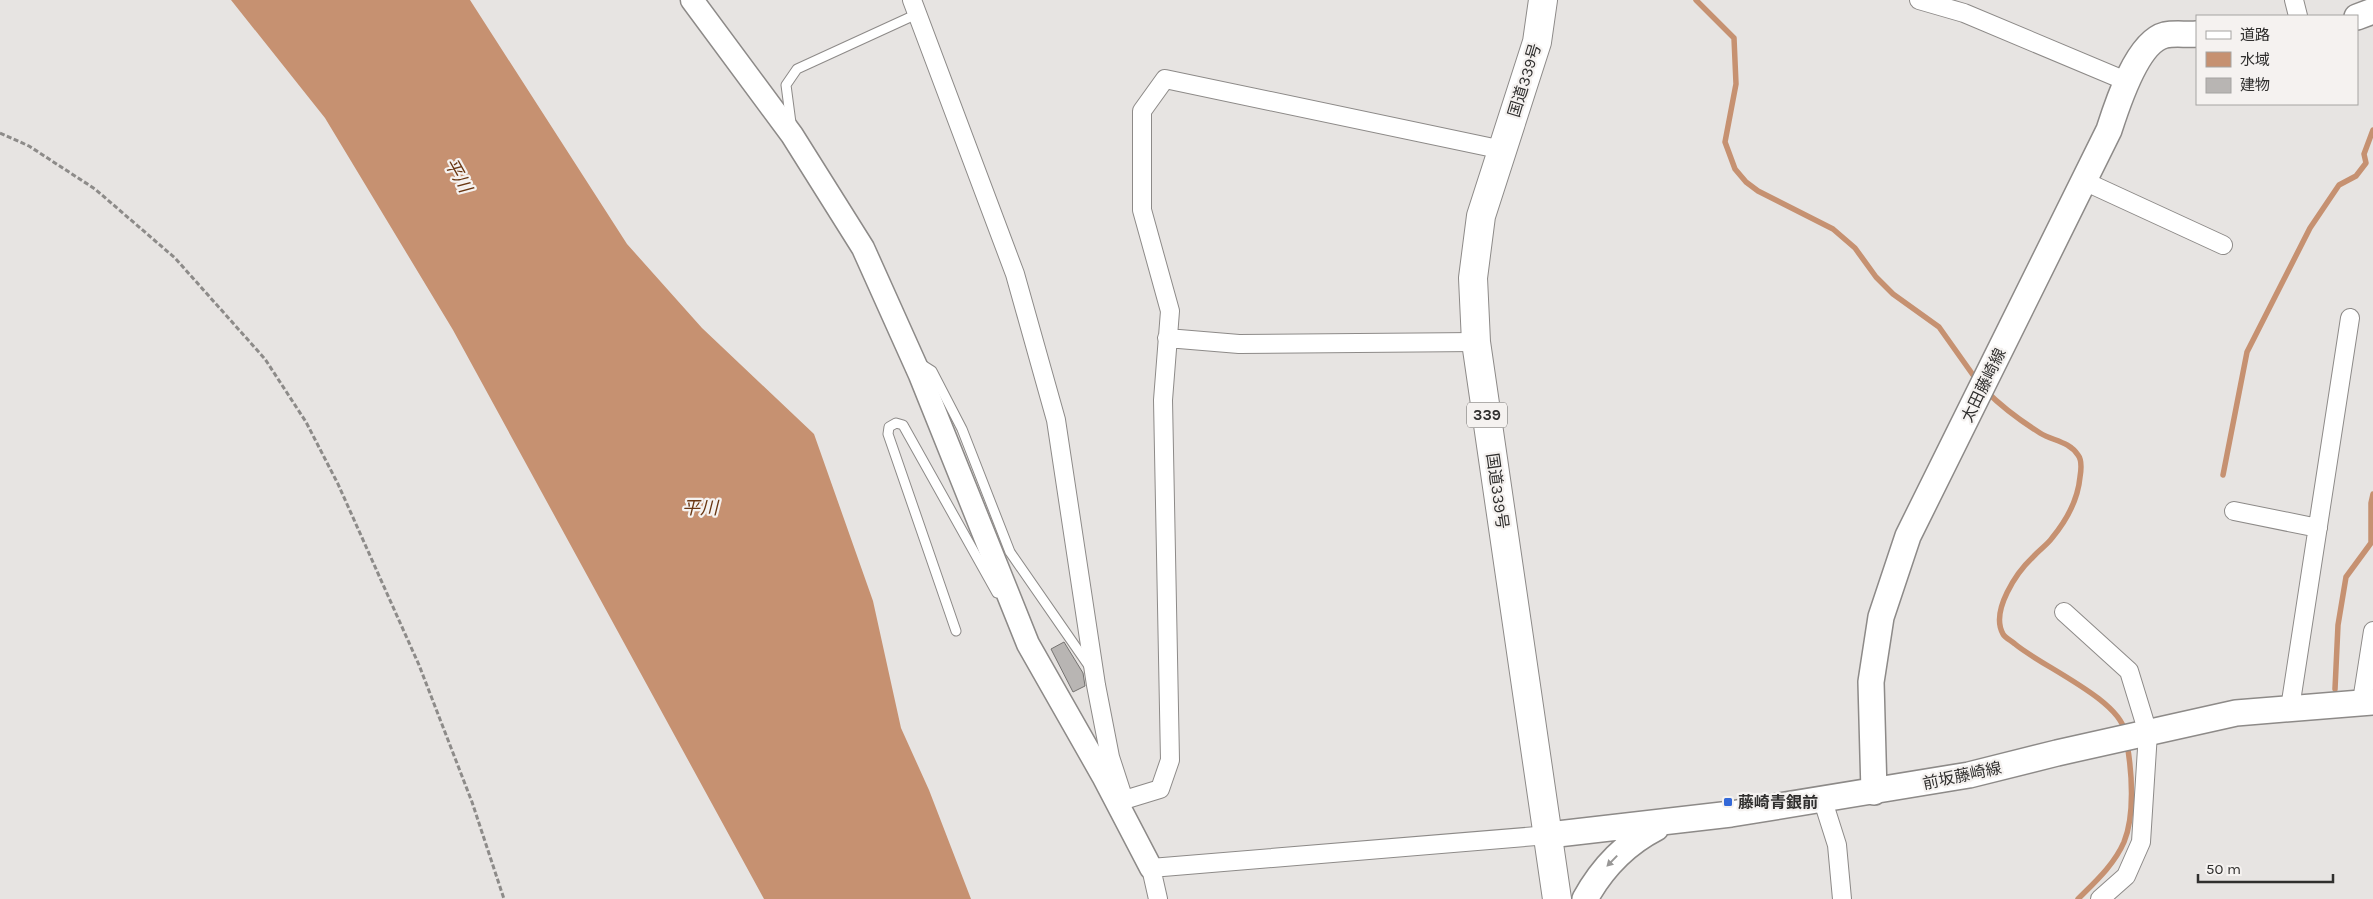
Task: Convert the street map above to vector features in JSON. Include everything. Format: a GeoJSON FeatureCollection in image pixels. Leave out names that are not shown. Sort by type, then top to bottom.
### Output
{"type":"FeatureCollection","features":[{"type":"Feature","properties":{"kind":"highway","name":"国道339号"},"geometry":{"type":"LineString","coordinates":[[1543,0],[1537,42],[1481,216],[1476,243],[1473,278],[1476,342],[1557,899]]}},
{"type":"Feature","properties":{"kind":"main road"},"geometry":{"type":"LineString","coordinates":[[2358,17],[2373,11]]}},
{"type":"Feature","properties":{"kind":"main road","name":"太田藤崎線"},"geometry":{"type":"LineString","coordinates":[[1874,792],[1871,682],[1882,617],[1908,536],[2109,130],[2126,81],[2151,43],[2165,35],[2196,34]]}},
{"type":"Feature","properties":{"kind":"main road","name":"前坂藤崎線"},"geometry":{"type":"LineString","coordinates":[[1549,835],[1666,824],[1823,801],[1970,775],[2236,713],[2367,702]]}},
{"type":"Feature","properties":{"kind":"main road"},"geometry":{"type":"LineString","coordinates":[[1585,899],[1605,869],[1626,846],[1666,824]]}},
{"type":"Feature","properties":{"kind":"street"},"geometry":{"type":"LineString","coordinates":[[692,0],[792,135],[863,248],[912,358],[1028,644],[1122,805],[1151,868],[1158,899]]}},
{"type":"Feature","properties":{"kind":"street"},"geometry":{"type":"LineString","coordinates":[[1919,0],[1964,13],[2126,81]]}},
{"type":"Feature","properties":{"kind":"street"},"geometry":{"type":"LineString","coordinates":[[2294,0],[2298,15]]}},
{"type":"Feature","properties":{"kind":"street"},"geometry":{"type":"LineString","coordinates":[[914,7],[1015,274],[1056,420],[1094,673],[1110,757],[1122,805]]}},
{"type":"Feature","properties":{"kind":"street"},"geometry":{"type":"LineString","coordinates":[[1122,805],[1160,789],[1170,760],[1163,400],[1170,311],[1142,210],[1142,111],[1165,80],[1503,150]]}},
{"type":"Feature","properties":{"kind":"street"},"geometry":{"type":"LineString","coordinates":[[2084,181],[2223,245]]}},
{"type":"Feature","properties":{"kind":"street"},"geometry":{"type":"LineString","coordinates":[[2290,708],[2350,318]]}},
{"type":"Feature","properties":{"kind":"street"},"geometry":{"type":"LineString","coordinates":[[1167,338],[1239,344],[1476,342]]}},
{"type":"Feature","properties":{"kind":"street"},"geometry":{"type":"LineString","coordinates":[[2234,511],[2318,528]]}},
{"type":"Feature","properties":{"kind":"street"},"geometry":{"type":"LineString","coordinates":[[2064,612],[2129,671],[2148,733],[2141,842],[2126,876],[2100,899]]}},
{"type":"Feature","properties":{"kind":"street"},"geometry":{"type":"LineString","coordinates":[[2367,702],[2373,631]]}},
{"type":"Feature","properties":{"kind":"street"},"geometry":{"type":"LineString","coordinates":[[1823,801],[1836,845],[1842,899]]}},
{"type":"Feature","properties":{"kind":"street"},"geometry":{"type":"LineString","coordinates":[[1151,868],[1549,835]]}},
{"type":"Feature","properties":{"kind":"lane"},"geometry":{"type":"LineString","coordinates":[[792,135],[786,85],[797,69],[914,7]]}},
{"type":"Feature","properties":{"kind":"lane"},"geometry":{"type":"LineString","coordinates":[[912,358],[932,371],[962,429],[1010,552],[1094,673]]}},
{"type":"Feature","properties":{"kind":"lane"},"geometry":{"type":"LineString","coordinates":[[956,631],[888,434],[889,427],[896,422],[903,426],[997,594],[1028,644]]}},
{"type":"Feature","properties":{"kind":"path"},"geometry":{"type":"LineString","coordinates":[[0,133],[29,146],[95,190],[154,239],[176,258],[265,359],[306,422],[338,484],[415,656],[472,802],[504,899]]}},
{"type":"Feature","properties":{"kind":"water","name":"平川"},"geometry":{"type":"Polygon","coordinates":[[[231,0],[470,0],[627,244],[702,328],[814,434],[873,601],[901,728],[929,790],[971,899],[764,899],[453,330],[325,118],[231,0]]]}},
{"type":"Feature","properties":{"kind":"building"},"geometry":{"type":"Polygon","coordinates":[[[1064,642],[1083,673],[1085,686],[1073,692],[1051,649],[1064,642]]]}},
{"type":"Feature","properties":{"kind":"waterway"},"geometry":{"type":"LineString","coordinates":[[1696,0],[1734,38],[1736,84],[1725,142],[1735,169],[1746,182],[1758,191],[1833,229],[1855,248],[1876,277],[1893,294],[1939,327],[1978,382]]}},
{"type":"Feature","properties":{"kind":"waterway"},"geometry":{"type":"LineString","coordinates":[[2223,475],[2247,352],[2310,228],[2339,185],[2356,176],[2366,163],[2364,154],[2373,130]]}},
{"type":"Feature","properties":{"kind":"waterway"},"geometry":{"type":"LineString","coordinates":[[1986,391],[2019,419],[2045,436],[2074,450],[2079,457],[2081,466],[2077,493],[2066,517],[2050,541],[2035,554],[2007,592],[2000,614],[2000,625],[2003,634],[2027,653],[2078,684],[2109,707],[2120,720],[2125,732]]}},
{"type":"Feature","properties":{"kind":"waterway"},"geometry":{"type":"LineString","coordinates":[[2335,689],[2338,625],[2346,577],[2371,543],[2371,503],[2373,494]]}},
{"type":"Feature","properties":{"kind":"waterway"},"geometry":{"type":"LineString","coordinates":[[2078,899],[2104,873],[2124,842],[2130,819],[2132,793],[2127,744]]}},
{"type":"Feature","properties":{"kind":"place","name":"藤崎青銀前"},"geometry":{"type":"Point","coordinates":[1728,802]}}]}
